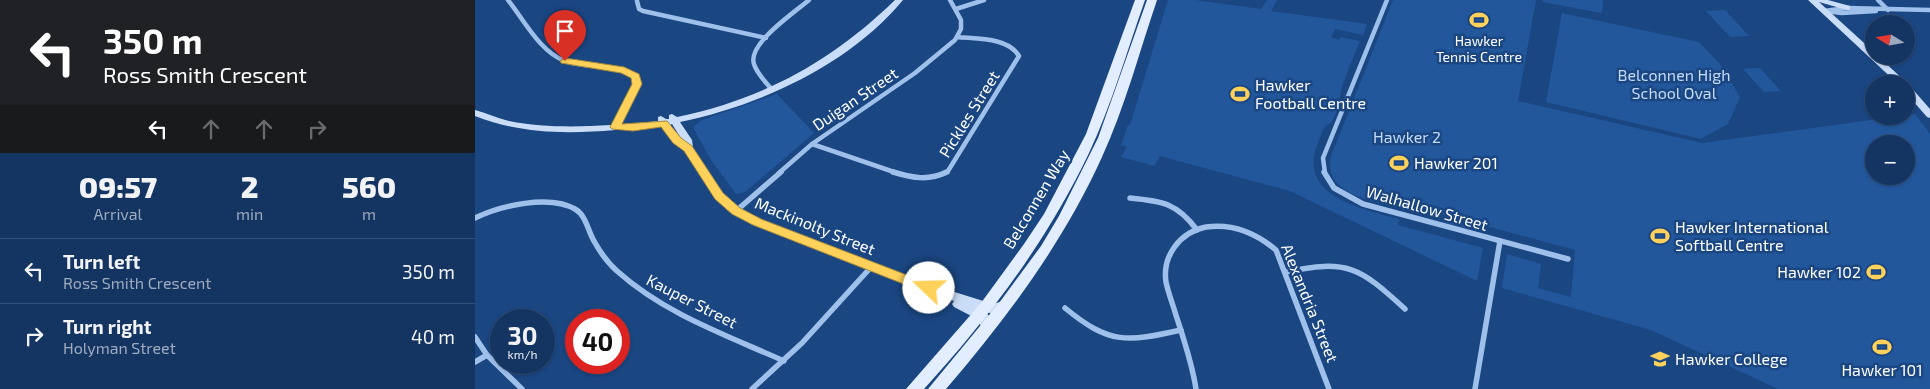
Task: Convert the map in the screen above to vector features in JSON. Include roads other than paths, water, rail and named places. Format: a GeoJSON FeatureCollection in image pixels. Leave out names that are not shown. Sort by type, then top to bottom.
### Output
{"type":"FeatureCollection","features":[{"type":"Feature","properties":{"kind":"main road","name":"Belconnen Way"},"geometry":{"type":"LineString","coordinates":[[914,389],[982,310],[1026,252],[1055,208],[1094,129],[1146,0]]}},
{"type":"Feature","properties":{"kind":"main road","name":"Belconnen Way"},"geometry":{"type":"LineString","coordinates":[[935,389],[1006,304],[1046,249],[1066,216],[1107,131],[1146,0]]}},
{"type":"Feature","properties":{"kind":"main road"},"geometry":{"type":"LineString","coordinates":[[1094,129],[1107,131]]}},
{"type":"Feature","properties":{"kind":"main road"},"geometry":{"type":"LineString","coordinates":[[949,389],[955,367]]}},
{"type":"Feature","properties":{"kind":"main road"},"geometry":{"type":"LineString","coordinates":[[927,389],[931,371]]}},
{"type":"Feature","properties":{"kind":"street"},"geometry":{"type":"LineString","coordinates":[[508,0],[556,57],[570,62],[624,70],[636,76],[637,84],[615,127]]}},
{"type":"Feature","properties":{"kind":"street"},"geometry":{"type":"LineString","coordinates":[[771,88],[753,60],[757,47],[809,0]]}},
{"type":"Feature","properties":{"kind":"street"},"geometry":{"type":"LineString","coordinates":[[681,131],[685,123],[700,115],[796,79],[854,42],[899,0]]}},
{"type":"Feature","properties":{"kind":"street"},"geometry":{"type":"LineString","coordinates":[[950,0],[962,22],[957,37]]}},
{"type":"Feature","properties":{"kind":"street"},"geometry":{"type":"LineString","coordinates":[[956,8],[984,0]]}},
{"type":"Feature","properties":{"kind":"street","name":"Walhallow Street"},"geometry":{"type":"LineString","coordinates":[[1387,0],[1323,158],[1322,167],[1334,188],[1363,204],[1568,259]]}},
{"type":"Feature","properties":{"kind":"street"},"geometry":{"type":"LineString","coordinates":[[1812,0],[1843,23],[1865,44]]}},
{"type":"Feature","properties":{"kind":"street"},"geometry":{"type":"LineString","coordinates":[[1819,0],[1894,75]]}},
{"type":"Feature","properties":{"kind":"street"},"geometry":{"type":"LineString","coordinates":[[1819,0],[1848,10]]}},
{"type":"Feature","properties":{"kind":"street"},"geometry":{"type":"LineString","coordinates":[[1878,0],[1889,10]]}},
{"type":"Feature","properties":{"kind":"street"},"geometry":{"type":"LineString","coordinates":[[637,1],[639,9],[643,11],[765,38]]}},
{"type":"Feature","properties":{"kind":"street"},"geometry":{"type":"LineString","coordinates":[[1843,23],[1848,10]]}},
{"type":"Feature","properties":{"kind":"street"},"geometry":{"type":"LineString","coordinates":[[1828,11],[1930,10]]}},
{"type":"Feature","properties":{"kind":"street","name":"Pickles Street"},"geometry":{"type":"LineString","coordinates":[[812,144],[912,178],[935,178],[948,171],[1019,56],[1016,50],[1007,45],[957,37]]}},
{"type":"Feature","properties":{"kind":"street","name":"Duigan Street"},"geometry":{"type":"LineString","coordinates":[[736,211],[812,144],[915,73],[957,37]]}},
{"type":"Feature","properties":{"kind":"street"},"geometry":{"type":"LineString","coordinates":[[1886,65],[1895,75]]}},
{"type":"Feature","properties":{"kind":"street"},"geometry":{"type":"LineString","coordinates":[[475,113],[498,121],[534,127],[587,129],[633,127],[667,119],[771,88]]}},
{"type":"Feature","properties":{"kind":"street"},"geometry":{"type":"LineString","coordinates":[[1915,98],[1930,115]]}},
{"type":"Feature","properties":{"kind":"street"},"geometry":{"type":"LineString","coordinates":[[667,119],[700,115]]}},
{"type":"Feature","properties":{"kind":"street","name":"Mackinolty Street"},"geometry":{"type":"LineString","coordinates":[[667,119],[681,131],[687,140],[688,148]]}},
{"type":"Feature","properties":{"kind":"street","name":"Mackinolty Street"},"geometry":{"type":"LineString","coordinates":[[667,119],[677,140],[688,148],[719,196],[736,211],[757,222],[982,310]]}},
{"type":"Feature","properties":{"kind":"street"},"geometry":{"type":"LineString","coordinates":[[1130,198],[1155,200],[1179,209],[1197,230]]}},
{"type":"Feature","properties":{"kind":"street","name":"Kauper Street"},"geometry":{"type":"LineString","coordinates":[[475,218],[494,209],[519,204],[555,204],[575,209],[581,214],[595,244],[608,262],[645,294],[682,315],[784,360]]}},
{"type":"Feature","properties":{"kind":"street","name":"Alexandria Street"},"geometry":{"type":"LineString","coordinates":[[1196,389],[1193,370],[1165,270],[1167,260],[1175,245],[1197,230],[1215,226],[1229,226],[1260,235],[1276,250],[1329,389]]}},
{"type":"Feature","properties":{"kind":"street"},"geometry":{"type":"LineString","coordinates":[[1475,389],[1500,241]]}},
{"type":"Feature","properties":{"kind":"street"},"geometry":{"type":"LineString","coordinates":[[752,389],[784,360],[873,266]]}},
{"type":"Feature","properties":{"kind":"street"},"geometry":{"type":"LineString","coordinates":[[1285,272],[1319,266],[1343,267],[1355,271],[1379,286],[1405,309]]}},
{"type":"Feature","properties":{"kind":"street"},"geometry":{"type":"LineString","coordinates":[[986,329],[982,310],[993,309],[1006,304]]}},
{"type":"Feature","properties":{"kind":"street"},"geometry":{"type":"LineString","coordinates":[[1065,308],[1091,326],[1112,336],[1128,340],[1181,330]]}},
{"type":"Feature","properties":{"kind":"street"},"geometry":{"type":"LineString","coordinates":[[475,337],[487,355],[522,389]]}},
{"type":"Feature","properties":{"kind":"street"},"geometry":{"type":"LineString","coordinates":[[475,362],[487,355]]}},
{"type":"Feature","properties":{"kind":"place","name":"Hawker Tennis Centre"},"geometry":{"type":"Point","coordinates":[1479,20]}},
{"type":"Feature","properties":{"kind":"place","name":"Hawker Football Centre"},"geometry":{"type":"Point","coordinates":[1240,94]}},
{"type":"Feature","properties":{"kind":"place","name":"Hawker 201"},"geometry":{"type":"Point","coordinates":[1399,163]}},
{"type":"Feature","properties":{"kind":"place","name":"Hawker International Softball Centre"},"geometry":{"type":"Point","coordinates":[1660,236]}},
{"type":"Feature","properties":{"kind":"place","name":"Hawker 102"},"geometry":{"type":"Point","coordinates":[1876,272]}},
{"type":"Feature","properties":{"kind":"place","name":"Hawker 101"},"geometry":{"type":"Point","coordinates":[1882,347]}},
{"type":"Feature","properties":{"kind":"place","name":"Hawker College"},"geometry":{"type":"Point","coordinates":[1660,359]}},
{"type":"Feature","properties":{"kind":"park label","name":"Belconnen High School Oval"},"geometry":{"type":"Point","coordinates":[1674,84]}},
{"type":"Feature","properties":{"kind":"park label","name":"Hawker 2"},"geometry":{"type":"Point","coordinates":[1407,137]}}]}
